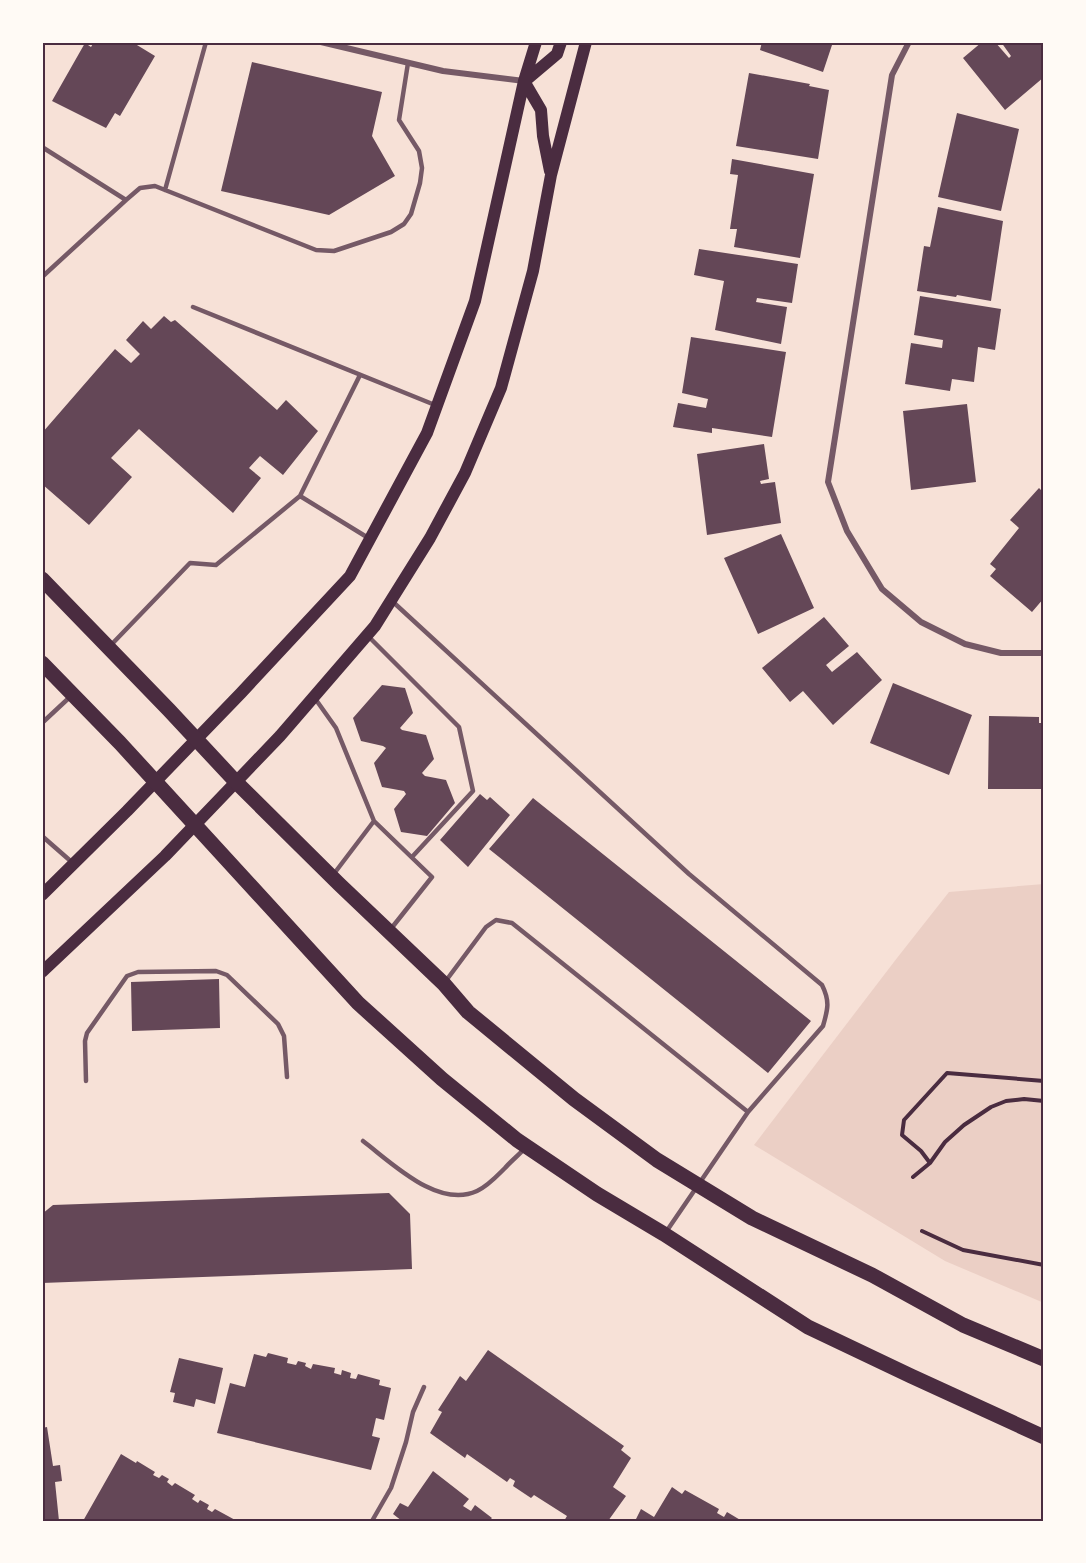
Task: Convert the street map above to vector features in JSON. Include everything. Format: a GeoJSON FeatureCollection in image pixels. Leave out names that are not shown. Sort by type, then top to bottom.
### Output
{"type":"FeatureCollection","features":[{"type":"Feature","properties":{"kind":"main road"},"geometry":{"type":"LineString","coordinates":[[42,895],[241,693],[350,576],[427,434],[475,301],[524,81],[536,42]]}},
{"type":"Feature","properties":{"kind":"main road"},"geometry":{"type":"LineString","coordinates":[[524,81],[557,54],[561,42]]}},
{"type":"Feature","properties":{"kind":"main road"},"geometry":{"type":"LineString","coordinates":[[42,972],[165,856],[280,736],[367,635],[392,600],[430,538],[465,473],[501,388],[532,271],[551,175],[586,42]]}},
{"type":"Feature","properties":{"kind":"main road"},"geometry":{"type":"LineString","coordinates":[[524,81],[541,110],[543,136],[551,175]]}},
{"type":"Feature","properties":{"kind":"main road"},"geometry":{"type":"LineString","coordinates":[[42,579],[236,782],[444,984],[468,1012],[573,1099],[657,1160],[752,1218],[872,1275],[963,1325],[1044,1359]]}},
{"type":"Feature","properties":{"kind":"main road"},"geometry":{"type":"LineString","coordinates":[[42,663],[358,1003],[442,1079],[527,1147],[597,1194],[664,1234],[808,1327],[1044,1437]]}},
{"type":"Feature","properties":{"kind":"street"},"geometry":{"type":"LineString","coordinates":[[321,42],[443,71],[524,81]]}},
{"type":"Feature","properties":{"kind":"street"},"geometry":{"type":"LineString","coordinates":[[909,42],[892,75],[828,482],[847,531],[882,589],[921,622],[966,644],[1001,653],[1044,653]]}},
{"type":"Feature","properties":{"kind":"lane"},"geometry":{"type":"LineString","coordinates":[[165,190],[206,42]]}},
{"type":"Feature","properties":{"kind":"lane"},"geometry":{"type":"LineString","coordinates":[[42,277],[140,188],[155,186],[316,250],[334,251],[391,232],[404,224],[411,214],[422,168],[419,151],[399,120],[408,63]]}},
{"type":"Feature","properties":{"kind":"lane"},"geometry":{"type":"LineString","coordinates":[[42,147],[126,200]]}},
{"type":"Feature","properties":{"kind":"lane"},"geometry":{"type":"LineString","coordinates":[[193,307],[437,406]]}},
{"type":"Feature","properties":{"kind":"lane"},"geometry":{"type":"LineString","coordinates":[[109,648],[190,563],[216,565],[300,496],[360,375]]}},
{"type":"Feature","properties":{"kind":"lane"},"geometry":{"type":"LineString","coordinates":[[300,496],[370,539]]}},
{"type":"Feature","properties":{"kind":"lane"},"geometry":{"type":"LineString","coordinates":[[392,600],[689,874],[822,985],[828,996],[828,1011],[824,1026],[748,1112],[664,1234]]}},
{"type":"Feature","properties":{"kind":"lane"},"geometry":{"type":"LineString","coordinates":[[367,635],[459,727],[473,791],[412,857]]}},
{"type":"Feature","properties":{"kind":"lane"},"geometry":{"type":"LineString","coordinates":[[42,723],[73,694]]}},
{"type":"Feature","properties":{"kind":"lane"},"geometry":{"type":"LineString","coordinates":[[314,697],[336,728],[374,821],[432,877],[389,931]]}},
{"type":"Feature","properties":{"kind":"lane"},"geometry":{"type":"LineString","coordinates":[[332,877],[374,821]]}},
{"type":"Feature","properties":{"kind":"lane"},"geometry":{"type":"LineString","coordinates":[[42,836],[74,864]]}},
{"type":"Feature","properties":{"kind":"lane"},"geometry":{"type":"LineString","coordinates":[[444,984],[486,927],[496,920],[512,923],[748,1112]]}},
{"type":"Feature","properties":{"kind":"lane"},"geometry":{"type":"LineString","coordinates":[[86,1081],[85,1041],[87,1033],[127,976],[138,972],[216,971],[227,975],[278,1024],[284,1036],[287,1077]]}},
{"type":"Feature","properties":{"kind":"lane"},"geometry":{"type":"LineString","coordinates":[[363,1141],[419,1183],[444,1194],[466,1195],[478,1191],[500,1175],[504,1168],[527,1147]]}},
{"type":"Feature","properties":{"kind":"lane"},"geometry":{"type":"LineString","coordinates":[[372,1521],[391,1488],[413,1412],[424,1387]]}},
{"type":"Feature","properties":{"kind":"path"},"geometry":{"type":"LineString","coordinates":[[930,1163],[921,1151],[902,1136],[904,1120],[947,1074],[1044,1081]]}},
{"type":"Feature","properties":{"kind":"path"},"geometry":{"type":"LineString","coordinates":[[913,1177],[930,1163],[945,1142],[973,1118],[991,1107],[1006,1101],[1024,1099],[1044,1101]]}},
{"type":"Feature","properties":{"kind":"path"},"geometry":{"type":"LineString","coordinates":[[922,1231],[963,1250],[1044,1265]]}},
{"type":"Feature","properties":{"kind":"shaded area"},"geometry":{"type":"Polygon","coordinates":[[[1044,884],[1044,1303],[945,1261],[754,1145],[949,892],[1044,884]]]}},
{"type":"Feature","properties":{"kind":"building"},"geometry":{"type":"Polygon","coordinates":[[[94,42],[132,42],[155,56],[120,116],[115,113],[106,128],[52,101],[85,43],[91,47],[94,42]]]}},
{"type":"Feature","properties":{"kind":"building"},"geometry":{"type":"Polygon","coordinates":[[[762,42],[833,42],[823,72],[760,50],[762,42]]]}},
{"type":"Feature","properties":{"kind":"building"},"geometry":{"type":"Polygon","coordinates":[[[982,42],[995,42],[1009,58],[1011,56],[1001,42],[1044,42],[1044,77],[1005,110],[963,58],[982,42]]]}},
{"type":"Feature","properties":{"kind":"building"},"geometry":{"type":"Polygon","coordinates":[[[252,62],[382,92],[372,136],[395,176],[329,215],[221,191],[252,62]]]}},
{"type":"Feature","properties":{"kind":"building"},"geometry":{"type":"Polygon","coordinates":[[[749,73],[810,84],[809,86],[829,90],[818,159],[736,146],[749,73]]]}},
{"type":"Feature","properties":{"kind":"building"},"geometry":{"type":"Polygon","coordinates":[[[957,113],[1019,129],[1001,211],[938,197],[957,113]]]}},
{"type":"Feature","properties":{"kind":"building"},"geometry":{"type":"Polygon","coordinates":[[[732,159],[814,174],[800,258],[734,247],[737,229],[730,229],[738,175],[730,174],[732,159]]]}},
{"type":"Feature","properties":{"kind":"building"},"geometry":{"type":"Polygon","coordinates":[[[938,207],[1003,221],[991,301],[917,291],[924,246],[930,247],[938,207]]]}},
{"type":"Feature","properties":{"kind":"building"},"geometry":{"type":"Polygon","coordinates":[[[699,249],[798,264],[792,303],[757,298],[756,302],[787,307],[781,344],[715,330],[724,281],[694,275],[699,249]]]}},
{"type":"Feature","properties":{"kind":"building"},"geometry":{"type":"Polygon","coordinates":[[[920,296],[1001,309],[995,350],[978,347],[974,382],[952,379],[950,391],[905,384],[911,343],[942,348],[943,340],[914,335],[920,296]]]}},
{"type":"Feature","properties":{"kind":"building"},"geometry":{"type":"Polygon","coordinates":[[[164,316],[171,322],[175,320],[277,410],[286,400],[318,431],[283,475],[260,456],[249,468],[261,478],[233,513],[139,429],[111,458],[132,477],[89,525],[42,484],[42,433],[115,349],[131,363],[140,354],[126,340],[143,321],[151,329],[164,316]]]}},
{"type":"Feature","properties":{"kind":"building"},"geometry":{"type":"Polygon","coordinates":[[[691,337],[786,352],[772,437],[712,428],[712,433],[673,427],[678,403],[706,408],[708,399],[682,393],[691,337]]]}},
{"type":"Feature","properties":{"kind":"building"},"geometry":{"type":"Polygon","coordinates":[[[967,404],[976,482],[911,490],[903,411],[967,404]]]}},
{"type":"Feature","properties":{"kind":"building"},"geometry":{"type":"Polygon","coordinates":[[[764,444],[769,479],[760,481],[761,484],[775,482],[781,523],[707,535],[697,454],[764,444]]]}},
{"type":"Feature","properties":{"kind":"building"},"geometry":{"type":"Polygon","coordinates":[[[1039,488],[1044,493],[1044,598],[1032,612],[990,576],[996,569],[990,564],[1019,528],[1010,520],[1039,488]]]}},
{"type":"Feature","properties":{"kind":"building"},"geometry":{"type":"Polygon","coordinates":[[[781,534],[814,608],[758,634],[724,558],[781,534]]]}},
{"type":"Feature","properties":{"kind":"building"},"geometry":{"type":"Polygon","coordinates":[[[824,617],[849,646],[826,665],[832,672],[857,652],[882,680],[833,725],[803,691],[790,702],[762,668],[824,617]]]}},
{"type":"Feature","properties":{"kind":"building"},"geometry":{"type":"Polygon","coordinates":[[[893,683],[972,715],[949,775],[870,743],[893,683]]]}},
{"type":"Feature","properties":{"kind":"building"},"geometry":{"type":"Polygon","coordinates":[[[382,685],[405,688],[413,713],[400,728],[426,735],[434,759],[422,773],[425,776],[446,780],[455,803],[427,836],[401,832],[394,809],[406,794],[404,791],[382,787],[374,763],[386,748],[361,741],[353,718],[382,685]]]}},
{"type":"Feature","properties":{"kind":"building"},"geometry":{"type":"Polygon","coordinates":[[[989,716],[1039,717],[1039,723],[1044,723],[1044,789],[988,789],[989,716]]]}},
{"type":"Feature","properties":{"kind":"building"},"geometry":{"type":"Polygon","coordinates":[[[480,794],[487,800],[490,797],[510,815],[468,867],[440,840],[480,794]]]}},
{"type":"Feature","properties":{"kind":"building"},"geometry":{"type":"Polygon","coordinates":[[[533,798],[811,1021],[768,1073],[489,849],[533,798]]]}},
{"type":"Feature","properties":{"kind":"building"},"geometry":{"type":"Polygon","coordinates":[[[219,979],[220,1028],[132,1031],[131,982],[219,979]]]}},
{"type":"Feature","properties":{"kind":"building"},"geometry":{"type":"Polygon","coordinates":[[[389,1193],[410,1214],[412,1269],[42,1283],[42,1214],[53,1205],[389,1193]]]}},
{"type":"Feature","properties":{"kind":"building"},"geometry":{"type":"Polygon","coordinates":[[[488,1350],[624,1446],[621,1450],[631,1458],[613,1487],[626,1496],[608,1521],[564,1521],[567,1516],[534,1495],[531,1498],[513,1486],[515,1481],[510,1478],[507,1482],[467,1454],[465,1458],[430,1433],[442,1412],[438,1410],[460,1376],[466,1381],[488,1350]]]}},
{"type":"Feature","properties":{"kind":"building"},"geometry":{"type":"Polygon","coordinates":[[[268,1353],[288,1358],[287,1363],[296,1365],[298,1361],[306,1363],[305,1366],[311,1369],[313,1364],[335,1368],[334,1373],[341,1375],[342,1370],[351,1373],[350,1378],[356,1379],[358,1374],[380,1380],[379,1385],[391,1388],[384,1420],[376,1418],[372,1436],[380,1438],[371,1470],[217,1433],[230,1383],[245,1387],[254,1354],[266,1357],[268,1353]]]}},
{"type":"Feature","properties":{"kind":"building"},"geometry":{"type":"Polygon","coordinates":[[[179,1358],[223,1368],[215,1404],[196,1399],[194,1407],[173,1402],[175,1393],[170,1392],[179,1358]]]}},
{"type":"Feature","properties":{"kind":"building"},"geometry":{"type":"Polygon","coordinates":[[[47,1427],[53,1466],[60,1465],[62,1481],[55,1482],[59,1521],[42,1521],[42,1428],[47,1427]]]}},
{"type":"Feature","properties":{"kind":"building"},"geometry":{"type":"Polygon","coordinates":[[[121,1454],[155,1472],[153,1475],[159,1478],[162,1475],[169,1479],[167,1482],[172,1486],[175,1483],[195,1495],[192,1499],[209,1505],[207,1509],[212,1512],[215,1509],[237,1521],[83,1521],[121,1454]]]}},
{"type":"Feature","properties":{"kind":"building"},"geometry":{"type":"Polygon","coordinates":[[[433,1471],[469,1499],[463,1506],[471,1511],[475,1505],[492,1518],[489,1521],[402,1521],[393,1514],[400,1503],[408,1507],[433,1471]]]}},
{"type":"Feature","properties":{"kind":"building"},"geometry":{"type":"Polygon","coordinates":[[[672,1487],[682,1494],[685,1490],[719,1509],[717,1513],[724,1517],[727,1512],[742,1521],[635,1521],[641,1509],[654,1517],[672,1487]]]}}]}
